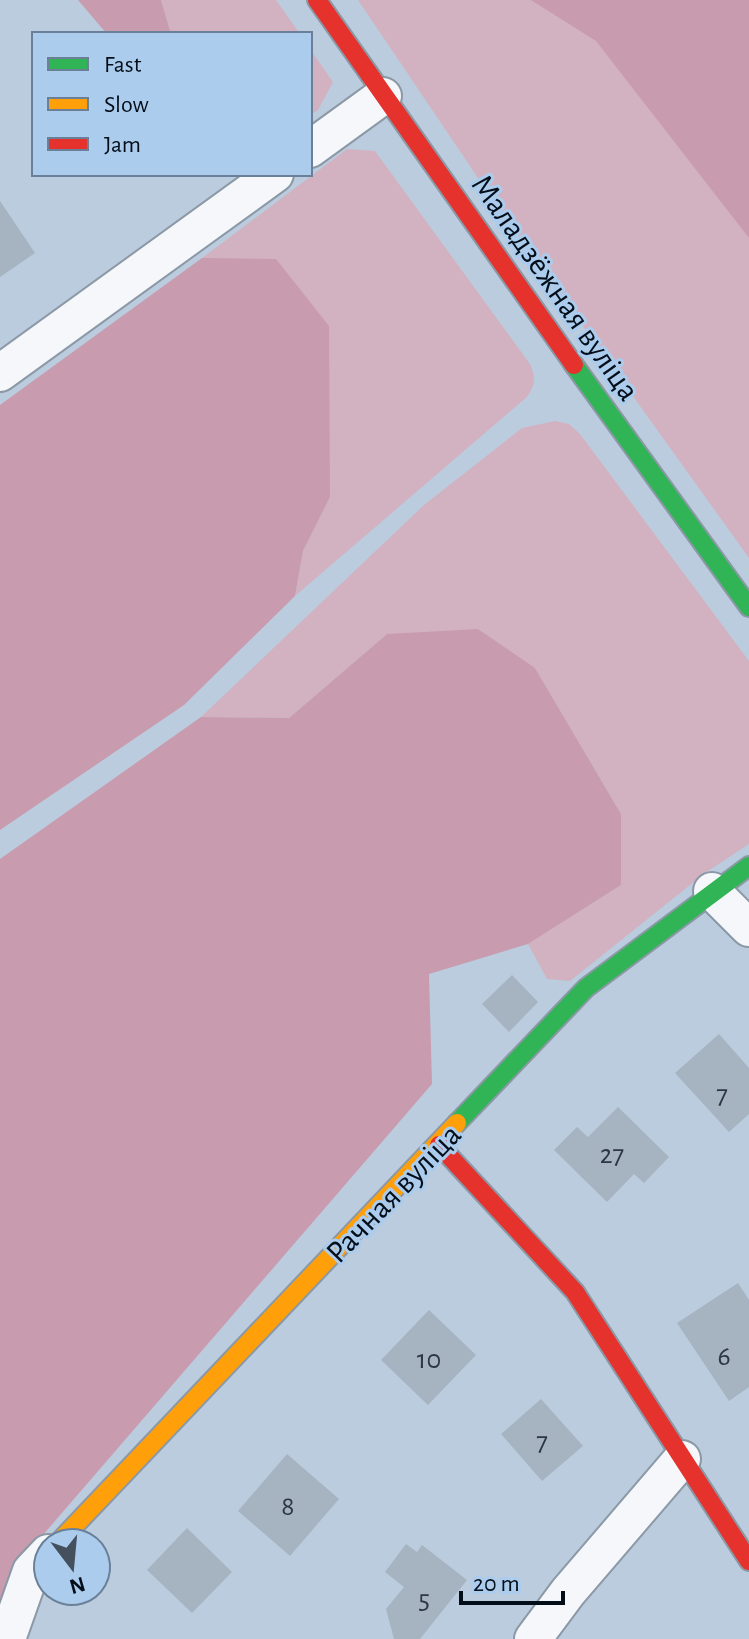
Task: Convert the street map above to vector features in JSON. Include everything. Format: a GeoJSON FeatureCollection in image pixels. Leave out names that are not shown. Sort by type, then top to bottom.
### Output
{"type":"FeatureCollection","features":[{"type":"Feature","properties":{"kind":"street","name":"Маладзёжная вуліца"},"geometry":{"type":"LineString","coordinates":[[317,0],[749,607]]}},
{"type":"Feature","properties":{"kind":"street"},"geometry":{"type":"LineString","coordinates":[[312,148],[383,96]]}},
{"type":"Feature","properties":{"kind":"street"},"geometry":{"type":"LineString","coordinates":[[0,373],[272,176]]}},
{"type":"Feature","properties":{"kind":"street","name":"Рачная вуліца"},"geometry":{"type":"LineString","coordinates":[[73,1527],[586,988],[749,866]]}},
{"type":"Feature","properties":{"kind":"street"},"geometry":{"type":"LineString","coordinates":[[712,891],[749,928]]}},
{"type":"Feature","properties":{"kind":"street"},"geometry":{"type":"LineString","coordinates":[[439,1145],[575,1292],[749,1561]]}},
{"type":"Feature","properties":{"kind":"street"},"geometry":{"type":"LineString","coordinates":[[533,1639],[568,1592],[682,1459]]}},
{"type":"Feature","properties":{"kind":"street"},"geometry":{"type":"LineString","coordinates":[[7,1639],[32,1570]]}},
{"type":"Feature","properties":{"kind":"shaded area"},"geometry":{"type":"Polygon","coordinates":[[[78,0],[161,0],[170,32],[105,32],[78,0]]]}},
{"type":"Feature","properties":{"kind":"shaded area"},"geometry":{"type":"Polygon","coordinates":[[[161,0],[276,0],[299,32],[170,32],[161,0]]]}},
{"type":"Feature","properties":{"kind":"shaded area"},"geometry":{"type":"Polygon","coordinates":[[[358,0],[749,0],[749,558],[503,215],[358,0]]]}},
{"type":"Feature","properties":{"kind":"shaded area"},"geometry":{"type":"Polygon","coordinates":[[[531,0],[749,0],[749,238],[596,41],[531,0]]]}},
{"type":"Feature","properties":{"kind":"shaded area"},"geometry":{"type":"Polygon","coordinates":[[[312,52],[333,82],[318,110],[312,114],[312,52]]]}},
{"type":"Feature","properties":{"kind":"shaded area"},"geometry":{"type":"Polygon","coordinates":[[[347,149],[375,151],[530,364],[534,381],[527,397],[295,596],[303,551],[330,497],[202,258],[347,149]]]}},
{"type":"Feature","properties":{"kind":"shaded area"},"geometry":{"type":"Polygon","coordinates":[[[202,258],[276,259],[329,326],[330,497],[303,551],[295,596],[184,705],[0,830],[0,405],[202,258]]]}},
{"type":"Feature","properties":{"kind":"shaded area"},"geometry":{"type":"Polygon","coordinates":[[[555,421],[569,424],[580,434],[749,661],[749,844],[705,873],[570,981],[547,979],[528,944],[621,885],[621,814],[535,668],[387,634],[289,718],[201,717],[424,505],[522,428],[555,421]]]}},
{"type":"Feature","properties":{"kind":"shaded area"},"geometry":{"type":"Polygon","coordinates":[[[478,629],[535,668],[621,814],[621,885],[528,944],[429,974],[432,1084],[50,1527],[32,1527],[32,1548],[11,1572],[0,1612],[0,859],[201,717],[289,718],[387,634],[478,629]]]}},
{"type":"Feature","properties":{"kind":"building"},"geometry":{"type":"Polygon","coordinates":[[[0,201],[35,253],[0,277],[0,201]]]}},
{"type":"Feature","properties":{"kind":"building"},"geometry":{"type":"Polygon","coordinates":[[[512,975],[538,1002],[509,1032],[482,1004],[512,975]]]}},
{"type":"Feature","properties":{"kind":"building"},"geometry":{"type":"Polygon","coordinates":[[[719,1034],[749,1068],[749,1114],[729,1132],[675,1073],[719,1034]]]}},
{"type":"Feature","properties":{"kind":"building"},"geometry":{"type":"Polygon","coordinates":[[[618,1107],[669,1157],[644,1183],[634,1174],[607,1202],[554,1150],[577,1127],[588,1137],[618,1107]]]}},
{"type":"Feature","properties":{"kind":"building"},"geometry":{"type":"Polygon","coordinates":[[[738,1283],[749,1300],[749,1387],[729,1401],[677,1323],[738,1283]]]}},
{"type":"Feature","properties":{"kind":"building"},"geometry":{"type":"Polygon","coordinates":[[[429,1310],[476,1355],[428,1405],[381,1360],[429,1310]]]}},
{"type":"Feature","properties":{"kind":"building"},"geometry":{"type":"Polygon","coordinates":[[[541,1399],[583,1446],[542,1481],[501,1434],[541,1399]]]}},
{"type":"Feature","properties":{"kind":"building"},"geometry":{"type":"Polygon","coordinates":[[[287,1454],[339,1499],[290,1556],[238,1511],[287,1454]]]}},
{"type":"Feature","properties":{"kind":"building"},"geometry":{"type":"Polygon","coordinates":[[[187,1528],[232,1572],[192,1613],[147,1570],[187,1528]]]}},
{"type":"Feature","properties":{"kind":"building"},"geometry":{"type":"Polygon","coordinates":[[[406,1544],[417,1552],[422,1545],[467,1580],[420,1639],[394,1639],[386,1609],[404,1587],[385,1572],[406,1544]]]}},
{"type":"Feature","properties":{"kind":"traffic: fast"},"geometry":{"type":"LineString","coordinates":[[574,365],[749,607]]}},
{"type":"Feature","properties":{"kind":"traffic: fast"},"geometry":{"type":"LineString","coordinates":[[457,1123],[586,988],[749,866]]}},
{"type":"Feature","properties":{"kind":"traffic: slow"},"geometry":{"type":"LineString","coordinates":[[73,1527],[457,1123]]}},
{"type":"Feature","properties":{"kind":"traffic: jam"},"geometry":{"type":"LineString","coordinates":[[317,0],[574,365]]}},
{"type":"Feature","properties":{"kind":"traffic: jam"},"geometry":{"type":"LineString","coordinates":[[439,1145],[575,1292],[749,1561]]}}]}
